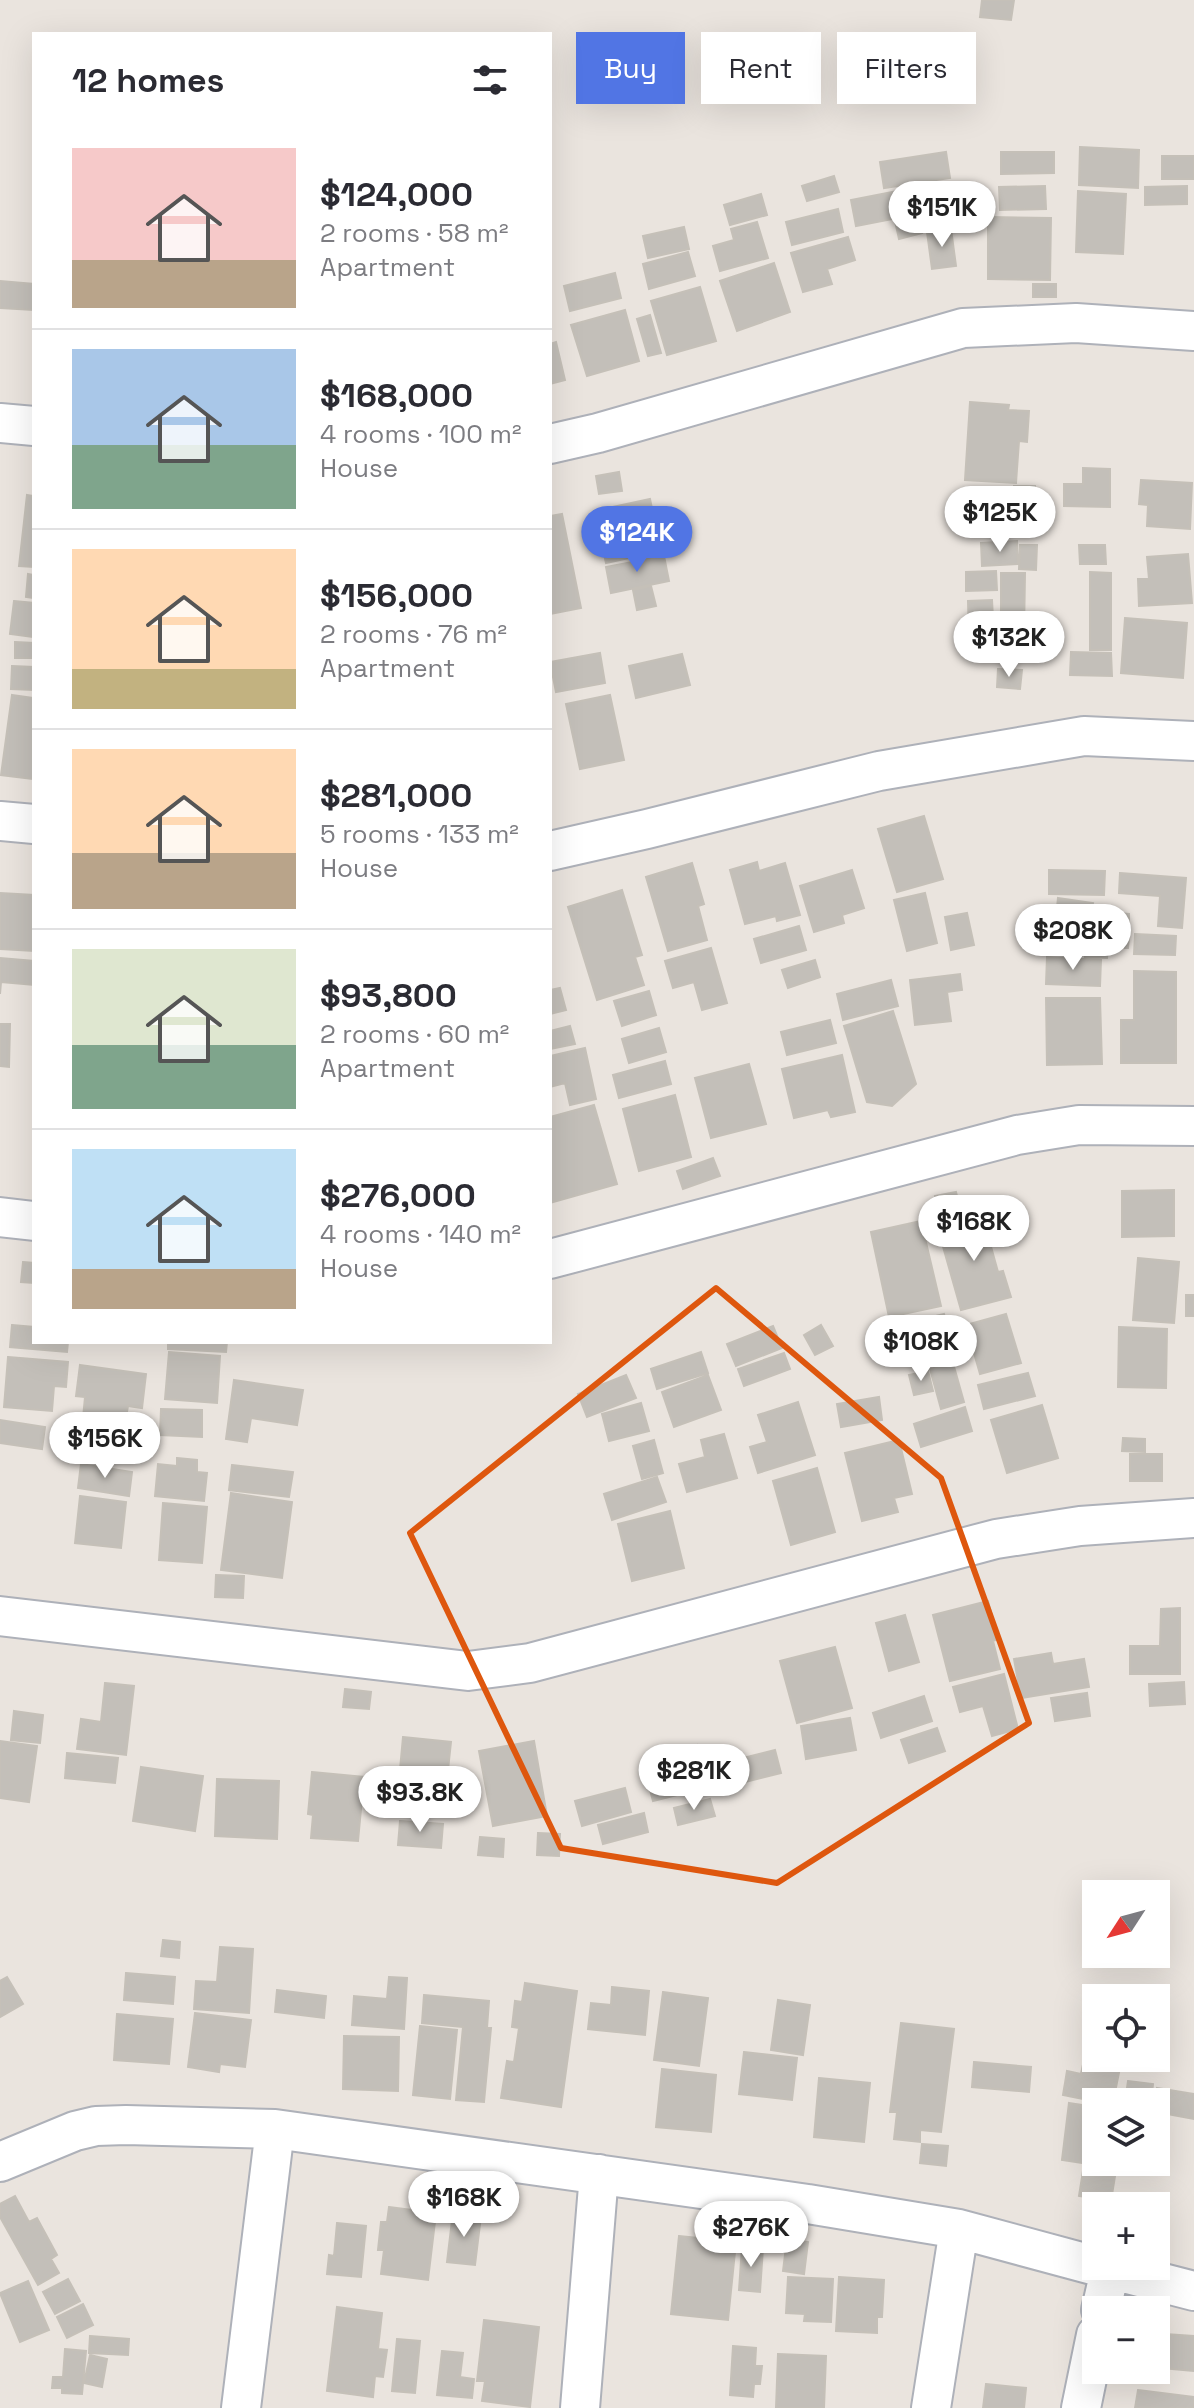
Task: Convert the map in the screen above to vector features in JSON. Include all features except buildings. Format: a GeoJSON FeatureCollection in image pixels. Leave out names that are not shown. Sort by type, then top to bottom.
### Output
{"type":"FeatureCollection","features":[{"type":"Feature","properties":{"kind":"street"},"geometry":{"type":"LineString","coordinates":[[552,444],[963,328],[1076,323],[1194,331]]}},
{"type":"Feature","properties":{"kind":"street"},"geometry":{"type":"LineString","coordinates":[[0,423],[32,426]]}},
{"type":"Feature","properties":{"kind":"street"},"geometry":{"type":"LineString","coordinates":[[552,851],[879,771],[1084,736],[1194,741]]}},
{"type":"Feature","properties":{"kind":"street"},"geometry":{"type":"LineString","coordinates":[[0,821],[32,824]]}},
{"type":"Feature","properties":{"kind":"street"},"geometry":{"type":"LineString","coordinates":[[552,1258],[1017,1135],[1079,1125],[1194,1126]]}},
{"type":"Feature","properties":{"kind":"street"},"geometry":{"type":"LineString","coordinates":[[0,1217],[32,1221]]}},
{"type":"Feature","properties":{"kind":"street"},"geometry":{"type":"LineString","coordinates":[[0,1616],[468,1671],[530,1663],[996,1539],[1080,1526],[1194,1518]]}},
{"type":"Feature","properties":{"kind":"street"},"geometry":{"type":"LineString","coordinates":[[0,2162],[75,2131],[96,2126],[275,2129],[808,2204],[959,2229],[1082,2262]]}},
{"type":"Feature","properties":{"kind":"street"},"geometry":{"type":"LineString","coordinates":[[241,2408],[275,2129]]}},
{"type":"Feature","properties":{"kind":"street"},"geometry":{"type":"LineString","coordinates":[[580,2408],[599,2174]]}},
{"type":"Feature","properties":{"kind":"street"},"geometry":{"type":"LineString","coordinates":[[931,2408],[959,2229]]}},
{"type":"Feature","properties":{"kind":"street"},"geometry":{"type":"LineString","coordinates":[[1151,2280],[1194,2291]]}},
{"type":"Feature","properties":{"kind":"street"},"geometry":{"type":"LineString","coordinates":[[1081,2408],[1086,2384]]}},
{"type":"Feature","properties":{"kind":"highlighted area"},"geometry":{"type":"Polygon","coordinates":[[[716,1288],[941,1478],[1029,1723],[777,1883],[561,1848],[410,1533],[716,1288]]]}}]}
